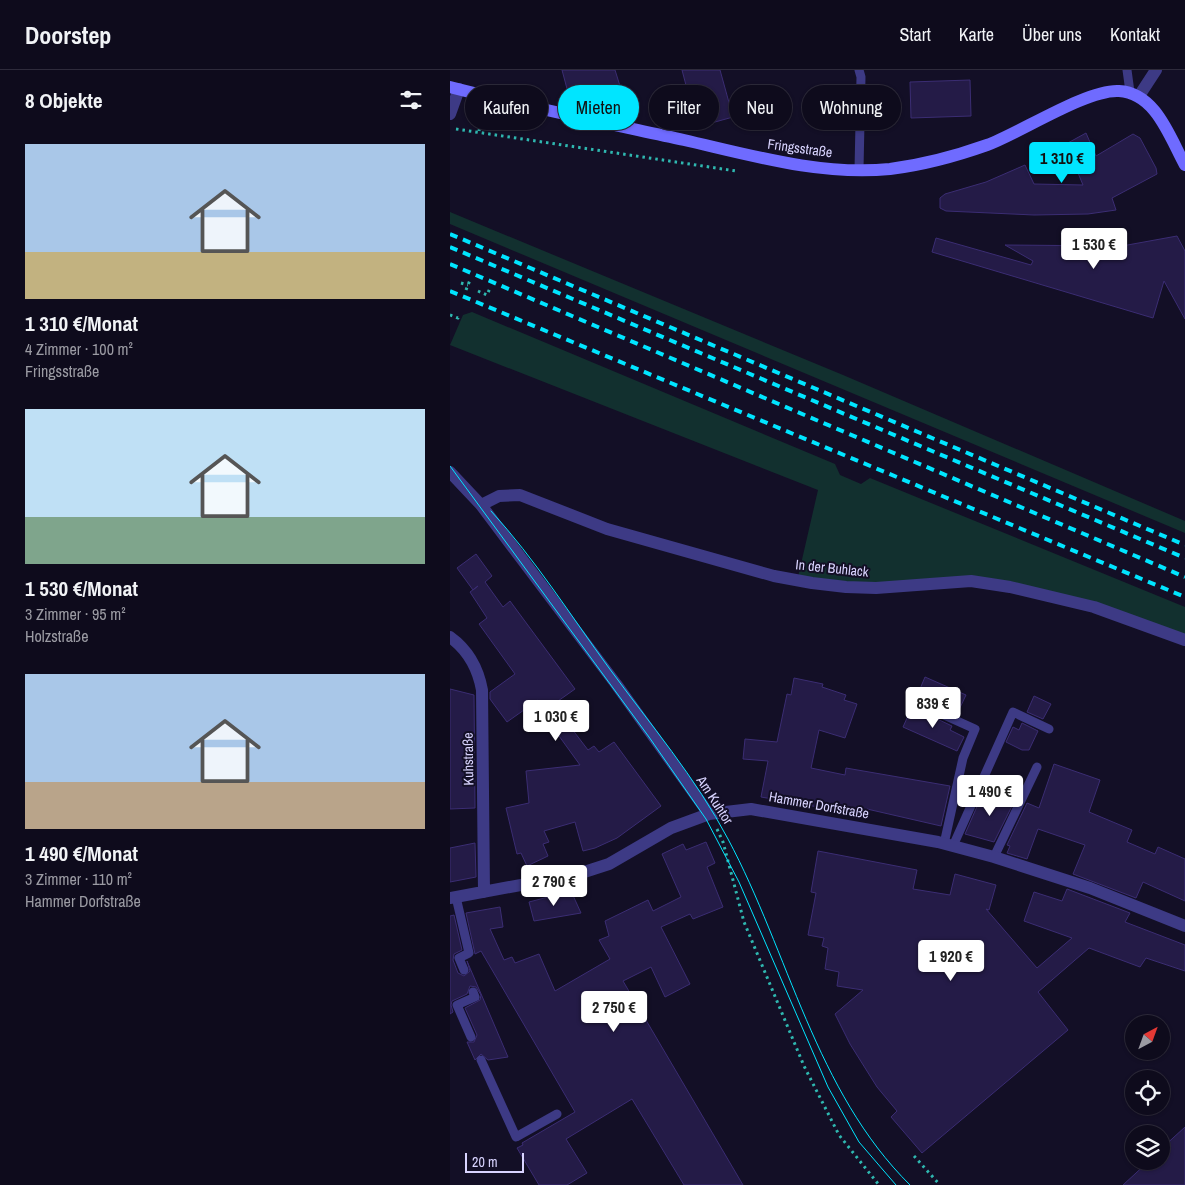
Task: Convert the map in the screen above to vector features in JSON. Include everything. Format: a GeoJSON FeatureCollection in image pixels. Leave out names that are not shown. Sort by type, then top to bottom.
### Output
{"type":"FeatureCollection","features":[{"type":"Feature","properties":{"kind":"street"},"geometry":{"type":"LineString","coordinates":[[1156,70],[1134,94],[1157,113],[1185,165]]}},
{"type":"Feature","properties":{"kind":"street","name":"Fringsstraße"},"geometry":{"type":"LineString","coordinates":[[454,88],[566,116],[762,157],[828,168],[859,169],[889,169],[935,161],[987,145],[1094,96],[1118,91],[1134,94]]}},
{"type":"Feature","properties":{"kind":"street"},"geometry":{"type":"LineString","coordinates":[[450,114],[454,88]]}},
{"type":"Feature","properties":{"kind":"street","name":"Am Kuhtor"},"geometry":{"type":"LineString","coordinates":[[450,472],[481,505],[616,684],[709,814]]}},
{"type":"Feature","properties":{"kind":"street","name":"In der Buhlack"},"geometry":{"type":"LineString","coordinates":[[481,505],[499,496],[520,495],[617,532],[774,576],[812,583],[846,588],[876,588],[971,582],[1010,588],[1094,607],[1185,640]]}},
{"type":"Feature","properties":{"kind":"street","name":"Kuhstraße"},"geometry":{"type":"LineString","coordinates":[[450,637],[472,661],[479,674],[482,690],[484,892]]}},
{"type":"Feature","properties":{"kind":"street","name":"Hammer Dorfstraße"},"geometry":{"type":"LineString","coordinates":[[453,898],[575,875],[609,864],[671,828],[709,814],[751,809],[949,845],[994,857],[1090,888],[1185,926]]}},
{"type":"Feature","properties":{"kind":"lane"},"geometry":{"type":"LineString","coordinates":[[859,70],[861,77],[859,169]]}},
{"type":"Feature","properties":{"kind":"lane"},"geometry":{"type":"LineString","coordinates":[[1127,70],[1134,94]]}},
{"type":"Feature","properties":{"kind":"lane"},"geometry":{"type":"LineString","coordinates":[[915,702],[976,729],[964,758],[949,845]]}},
{"type":"Feature","properties":{"kind":"lane"},"geometry":{"type":"LineString","coordinates":[[949,845],[1013,712],[1049,729]]}},
{"type":"Feature","properties":{"kind":"lane"},"geometry":{"type":"LineString","coordinates":[[994,857],[1037,767]]}},
{"type":"Feature","properties":{"kind":"lane"},"geometry":{"type":"LineString","coordinates":[[453,898],[469,953],[458,958],[464,970]]}},
{"type":"Feature","properties":{"kind":"lane"},"geometry":{"type":"LineString","coordinates":[[471,1037],[457,1005],[475,998],[473,992]]}},
{"type":"Feature","properties":{"kind":"lane"},"geometry":{"type":"LineString","coordinates":[[481,1060],[516,1136],[558,1114]]}},
{"type":"Feature","properties":{"kind":"path"},"geometry":{"type":"LineString","coordinates":[[458,129],[742,171]]}},
{"type":"Feature","properties":{"kind":"path"},"geometry":{"type":"LineString","coordinates":[[466,290],[470,280]]}},
{"type":"Feature","properties":{"kind":"path"},"geometry":{"type":"LineString","coordinates":[[461,283],[468,285]]}},
{"type":"Feature","properties":{"kind":"path"},"geometry":{"type":"LineString","coordinates":[[478,291],[487,295],[490,288]]}},
{"type":"Feature","properties":{"kind":"path"},"geometry":{"type":"LineString","coordinates":[[450,322],[451,315],[458,318],[460,314]]}},
{"type":"Feature","properties":{"kind":"path","name":"Am Kuhtor"},"geometry":{"type":"LineString","coordinates":[[709,814],[723,842],[744,922],[804,1066],[839,1135],[879,1185]]}},
{"type":"Feature","properties":{"kind":"path"},"geometry":{"type":"LineString","coordinates":[[914,1156],[940,1185]]}},
{"type":"Feature","properties":{"kind":"green space"},"geometry":{"type":"Polygon","coordinates":[[[450,212],[843,375],[1185,521],[1185,533],[450,224],[450,212]]]}},
{"type":"Feature","properties":{"kind":"green space"},"geometry":{"type":"Polygon","coordinates":[[[472,312],[835,464],[840,475],[861,484],[870,478],[1185,607],[1185,637],[1011,585],[877,585],[798,577],[818,490],[450,345],[463,315],[472,312]]]}},
{"type":"Feature","properties":{"kind":"building"},"geometry":{"type":"Polygon","coordinates":[[[562,70],[615,70],[620,85],[566,85],[562,70]]]}},
{"type":"Feature","properties":{"kind":"building"},"geometry":{"type":"Polygon","coordinates":[[[682,70],[720,70],[729,103],[729,118],[719,121],[719,85],[686,85],[682,70]]]}},
{"type":"Feature","properties":{"kind":"building"},"geometry":{"type":"Polygon","coordinates":[[[970,80],[971,116],[911,118],[910,82],[970,80]]]}},
{"type":"Feature","properties":{"kind":"building"},"geometry":{"type":"Polygon","coordinates":[[[1086,133],[1096,156],[1133,134],[1140,138],[1156,168],[1157,174],[1112,198],[1116,210],[1088,214],[1034,215],[946,211],[940,208],[940,198],[945,194],[986,182],[1025,165],[1034,184],[1083,185],[1066,144],[1086,133]]]}},
{"type":"Feature","properties":{"kind":"building"},"geometry":{"type":"Polygon","coordinates":[[[1177,236],[1185,251],[1185,319],[1164,281],[1153,318],[932,252],[936,238],[1031,265],[1033,261],[1005,245],[1122,246],[1177,236]]]}},
{"type":"Feature","properties":{"kind":"building"},"geometry":{"type":"Polygon","coordinates":[[[476,554],[492,576],[485,582],[503,607],[510,601],[575,689],[558,701],[564,708],[559,712],[588,750],[594,746],[599,752],[614,742],[661,806],[617,838],[583,851],[575,822],[544,831],[549,842],[543,844],[548,856],[527,866],[521,853],[517,854],[506,808],[529,803],[526,771],[580,765],[546,718],[549,716],[538,700],[507,722],[490,699],[490,692],[515,674],[479,624],[487,618],[470,592],[473,590],[457,568],[476,554]]]}},
{"type":"Feature","properties":{"kind":"building"},"geometry":{"type":"Polygon","coordinates":[[[925,677],[966,695],[957,714],[917,696],[925,677]]]}},
{"type":"Feature","properties":{"kind":"building"},"geometry":{"type":"Polygon","coordinates":[[[794,678],[823,684],[822,687],[846,695],[844,700],[857,704],[845,738],[819,730],[811,768],[845,775],[846,768],[950,786],[941,826],[867,809],[864,815],[761,797],[768,761],[743,759],[745,739],[777,742],[787,694],[791,695],[794,678]]]}},
{"type":"Feature","properties":{"kind":"building"},"geometry":{"type":"Polygon","coordinates":[[[450,689],[474,695],[475,808],[450,809],[450,689]]]}},
{"type":"Feature","properties":{"kind":"building"},"geometry":{"type":"Polygon","coordinates":[[[1034,696],[1051,704],[1043,719],[1027,712],[1034,696]]]}},
{"type":"Feature","properties":{"kind":"building"},"geometry":{"type":"Polygon","coordinates":[[[912,707],[952,726],[950,730],[964,737],[957,751],[903,727],[912,707]]]}},
{"type":"Feature","properties":{"kind":"building"},"geometry":{"type":"Polygon","coordinates":[[[1022,723],[1038,731],[1029,750],[1022,750],[1006,742],[1013,727],[1019,730],[1022,723]]]}},
{"type":"Feature","properties":{"kind":"building"},"geometry":{"type":"Polygon","coordinates":[[[1054,764],[1100,780],[1089,812],[1132,830],[1127,842],[1155,854],[1158,847],[1185,859],[1185,901],[1143,882],[1136,898],[1073,874],[1085,845],[1038,829],[1027,859],[1007,853],[1010,846],[1007,845],[1027,803],[1039,808],[1054,764]]]}},
{"type":"Feature","properties":{"kind":"building"},"geometry":{"type":"Polygon","coordinates":[[[990,793],[1015,800],[994,842],[965,834],[982,795],[988,797],[990,793]]]}},
{"type":"Feature","properties":{"kind":"building"},"geometry":{"type":"Polygon","coordinates":[[[706,842],[715,863],[707,867],[723,907],[693,919],[690,914],[661,927],[690,984],[665,997],[651,967],[623,981],[743,1185],[684,1185],[632,1099],[566,1139],[587,1173],[567,1185],[539,1185],[517,1148],[523,1145],[522,1143],[575,1112],[481,951],[475,954],[466,913],[500,907],[503,927],[490,929],[504,960],[512,957],[515,963],[539,954],[555,991],[610,959],[599,940],[609,936],[605,921],[648,900],[653,911],[681,897],[662,854],[683,844],[686,850],[706,842]]]}},
{"type":"Feature","properties":{"kind":"building"},"geometry":{"type":"Polygon","coordinates":[[[475,843],[476,877],[450,882],[450,848],[475,843]]]}},
{"type":"Feature","properties":{"kind":"building"},"geometry":{"type":"Polygon","coordinates":[[[818,851],[917,870],[913,889],[950,895],[955,874],[996,885],[989,910],[986,909],[1037,968],[1072,938],[1024,921],[1034,892],[1062,901],[1067,889],[1130,913],[1125,922],[1185,945],[1185,971],[1146,958],[1140,967],[1089,948],[1038,992],[1068,1030],[922,1153],[891,1117],[897,1111],[877,1087],[850,1044],[835,1014],[863,990],[837,986],[839,972],[825,969],[828,948],[822,946],[824,938],[808,935],[816,893],[811,892],[818,851]]]}},
{"type":"Feature","properties":{"kind":"building"},"geometry":{"type":"Polygon","coordinates":[[[571,891],[581,913],[534,921],[529,902],[571,891]]]}},
{"type":"Feature","properties":{"kind":"building"},"geometry":{"type":"Polygon","coordinates":[[[454,915],[462,950],[454,954],[453,960],[458,973],[464,976],[470,971],[467,961],[508,1057],[488,1060],[481,1054],[475,1060],[467,1042],[474,1042],[477,1035],[465,1008],[480,1000],[481,995],[476,987],[470,986],[467,994],[452,1001],[453,1012],[450,1014],[450,916],[454,915]]]}},
{"type":"Feature","properties":{"kind":"building"},"geometry":{"type":"Polygon","coordinates":[[[1185,1127],[1185,1185],[1123,1185],[1139,1170],[1170,1170],[1170,1141],[1185,1127]]]}},
{"type":"Feature","properties":{"kind":"tram line"},"geometry":{"type":"LineString","coordinates":[[450,466],[649,737],[706,819],[739,882],[828,1087],[859,1142],[896,1185]]}},
{"type":"Feature","properties":{"kind":"tram line"},"geometry":{"type":"LineString","coordinates":[[491,511],[538,568],[702,794],[728,839],[749,883],[827,1064],[850,1107],[877,1148],[910,1185]]}},
{"type":"Feature","properties":{"kind":"railway"},"geometry":{"type":"LineString","coordinates":[[450,234],[1185,545]]}},
{"type":"Feature","properties":{"kind":"railway"},"geometry":{"type":"LineString","coordinates":[[450,247],[1185,558]]}},
{"type":"Feature","properties":{"kind":"railway"},"geometry":{"type":"LineString","coordinates":[[450,264],[1185,577]]}},
{"type":"Feature","properties":{"kind":"railway"},"geometry":{"type":"LineString","coordinates":[[450,291],[1185,597]]}}]}
